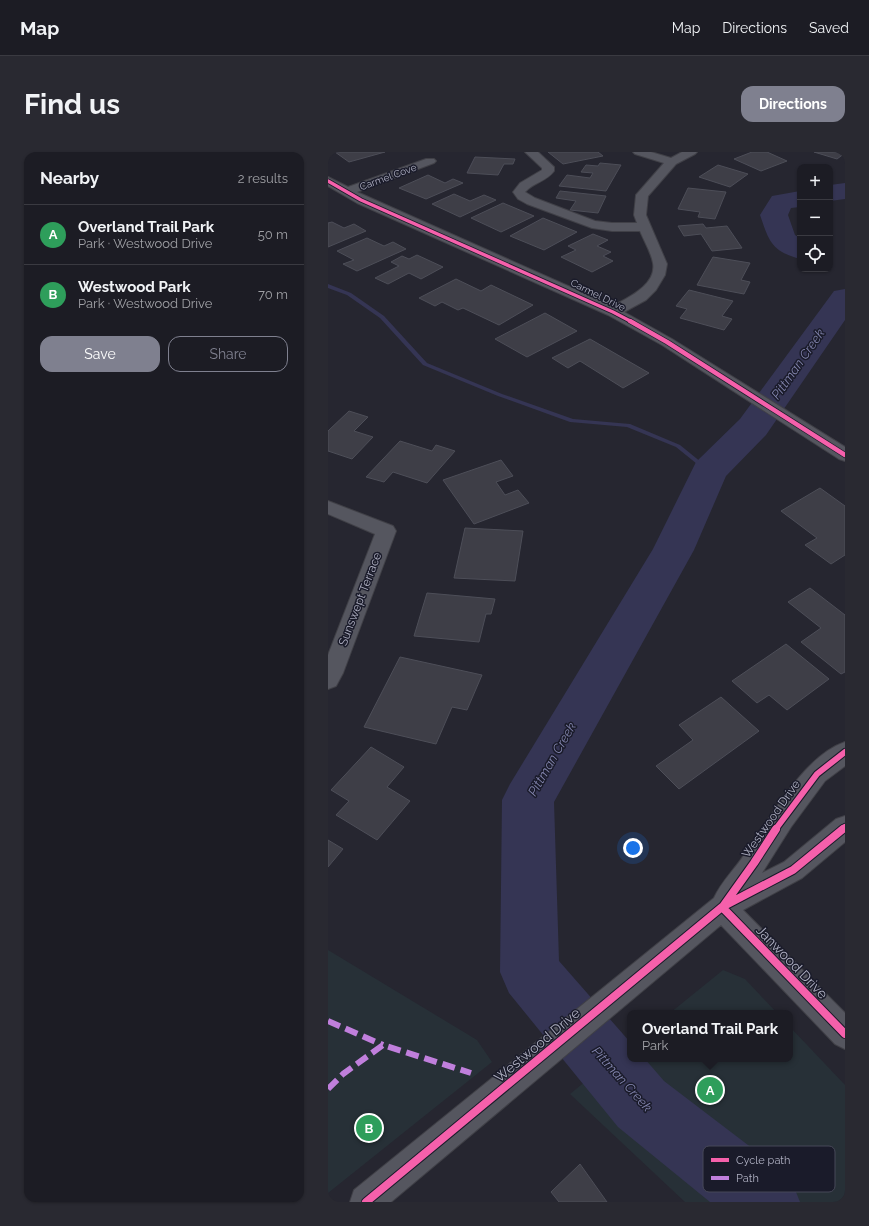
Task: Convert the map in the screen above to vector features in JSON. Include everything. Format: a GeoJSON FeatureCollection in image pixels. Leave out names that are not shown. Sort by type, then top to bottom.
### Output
{"type":"FeatureCollection","features":[{"type":"Feature","properties":{"kind":"street"},"geometry":{"type":"LineString","coordinates":[[531,152],[548,167],[548,170],[540,178],[521,188],[519,192],[522,196],[538,204],[592,224],[612,227],[645,227]]}},
{"type":"Feature","properties":{"kind":"street"},"geometry":{"type":"LineString","coordinates":[[639,152],[672,162]]}},
{"type":"Feature","properties":{"kind":"street"},"geometry":{"type":"LineString","coordinates":[[613,312],[641,297],[651,287],[658,276],[660,264],[640,215],[642,195],[672,162],[691,152]]}},
{"type":"Feature","properties":{"kind":"street","name":"Carmel Cove"},"geometry":{"type":"LineString","coordinates":[[346,192],[430,161]]}},
{"type":"Feature","properties":{"kind":"street","name":"Carmel Drive"},"geometry":{"type":"LineString","coordinates":[[328,181],[346,192],[613,312],[667,342],[845,455]]}},
{"type":"Feature","properties":{"kind":"street","name":"Sunswept Terrace"},"geometry":{"type":"LineString","coordinates":[[328,507],[386,531],[335,643],[328,680]]}},
{"type":"Feature","properties":{"kind":"street","name":"Westwood Drive"},"geometry":{"type":"LineString","coordinates":[[722,907],[754,863],[782,819],[817,774],[845,752]]}},
{"type":"Feature","properties":{"kind":"street","name":"Westwood Drive"},"geometry":{"type":"LineString","coordinates":[[366,1202],[722,907],[793,870],[845,827]]}},
{"type":"Feature","properties":{"kind":"street","name":"Janwood Drive"},"geometry":{"type":"LineString","coordinates":[[722,907],[845,1034]]}},
{"type":"Feature","properties":{"kind":"shaded area"},"geometry":{"type":"Polygon","coordinates":[[[328,950],[477,1040],[492,1062],[328,1193],[328,950]]]}},
{"type":"Feature","properties":{"kind":"shaded area"},"geometry":{"type":"Polygon","coordinates":[[[723,970],[745,979],[774,1010],[674,1010],[723,970]]]}},
{"type":"Feature","properties":{"kind":"shaded area"},"geometry":{"type":"Polygon","coordinates":[[[793,1030],[845,1085],[845,1202],[685,1202],[570,1094],[627,1047],[627,1062],[793,1062],[793,1030]]]}},
{"type":"Feature","properties":{"kind":"building"},"geometry":{"type":"Polygon","coordinates":[[[335,152],[385,152],[349,162],[335,152]]]}},
{"type":"Feature","properties":{"kind":"building"},"geometry":{"type":"Polygon","coordinates":[[[548,152],[598,152],[603,156],[563,164],[548,152]]]}},
{"type":"Feature","properties":{"kind":"building"},"geometry":{"type":"Polygon","coordinates":[[[752,152],[767,152],[787,161],[761,171],[734,159],[752,152]]]}},
{"type":"Feature","properties":{"kind":"building"},"geometry":{"type":"Polygon","coordinates":[[[814,152],[845,152],[845,153],[837,159],[814,152]]]}},
{"type":"Feature","properties":{"kind":"building"},"geometry":{"type":"Polygon","coordinates":[[[475,157],[515,159],[513,164],[504,164],[498,175],[467,173],[475,157]]]}},
{"type":"Feature","properties":{"kind":"building"},"geometry":{"type":"Polygon","coordinates":[[[600,163],[621,165],[606,191],[559,186],[567,175],[590,178],[593,173],[581,172],[586,165],[598,166],[600,163]]]}},
{"type":"Feature","properties":{"kind":"building"},"geometry":{"type":"Polygon","coordinates":[[[718,165],[748,174],[730,187],[699,177],[718,165]]]}},
{"type":"Feature","properties":{"kind":"building"},"geometry":{"type":"Polygon","coordinates":[[[428,175],[445,183],[453,179],[463,183],[426,199],[399,188],[428,175]]]}},
{"type":"Feature","properties":{"kind":"building"},"geometry":{"type":"Polygon","coordinates":[[[688,188],[726,192],[715,219],[698,217],[700,212],[678,209],[688,188]]]}},
{"type":"Feature","properties":{"kind":"building"},"geometry":{"type":"Polygon","coordinates":[[[560,191],[606,196],[598,213],[570,210],[576,201],[556,198],[560,191]]]}},
{"type":"Feature","properties":{"kind":"building"},"geometry":{"type":"Polygon","coordinates":[[[454,194],[470,201],[484,195],[496,200],[460,217],[432,204],[454,194]]]}},
{"type":"Feature","properties":{"kind":"building"},"geometry":{"type":"Polygon","coordinates":[[[503,203],[534,216],[501,232],[471,218],[503,203]]]}},
{"type":"Feature","properties":{"kind":"building"},"geometry":{"type":"Polygon","coordinates":[[[543,218],[577,232],[544,250],[510,236],[543,218]]]}},
{"type":"Feature","properties":{"kind":"building"},"geometry":{"type":"Polygon","coordinates":[[[332,222],[344,228],[354,224],[366,231],[328,247],[328,223],[332,222]]]}},
{"type":"Feature","properties":{"kind":"building"},"geometry":{"type":"Polygon","coordinates":[[[703,224],[706,228],[727,226],[742,248],[712,251],[701,234],[684,236],[678,226],[703,224]]]}},
{"type":"Feature","properties":{"kind":"building"},"geometry":{"type":"Polygon","coordinates":[[[593,234],[608,240],[597,246],[611,252],[603,256],[613,261],[592,272],[561,257],[576,250],[568,246],[593,234]]]}},
{"type":"Feature","properties":{"kind":"building"},"geometry":{"type":"Polygon","coordinates":[[[367,238],[384,246],[393,242],[406,249],[357,271],[343,264],[354,260],[337,251],[367,238]]]}},
{"type":"Feature","properties":{"kind":"building"},"geometry":{"type":"Polygon","coordinates":[[[417,255],[443,267],[421,279],[409,273],[388,284],[375,278],[399,266],[391,262],[402,256],[409,259],[417,255]]]}},
{"type":"Feature","properties":{"kind":"building"},"geometry":{"type":"Polygon","coordinates":[[[713,257],[750,263],[741,280],[750,282],[744,294],[697,285],[713,257]]]}},
{"type":"Feature","properties":{"kind":"building"},"geometry":{"type":"Polygon","coordinates":[[[456,279],[481,291],[491,285],[533,305],[499,325],[463,308],[458,310],[442,302],[435,306],[419,298],[456,279]]]}},
{"type":"Feature","properties":{"kind":"building"},"geometry":{"type":"Polygon","coordinates":[[[689,290],[733,301],[722,316],[732,319],[724,330],[680,318],[687,309],[676,306],[689,290]]]}},
{"type":"Feature","properties":{"kind":"building"},"geometry":{"type":"Polygon","coordinates":[[[545,313],[577,331],[527,357],[495,339],[545,313]]]}},
{"type":"Feature","properties":{"kind":"building"},"geometry":{"type":"Polygon","coordinates":[[[590,339],[649,373],[623,388],[580,361],[568,368],[552,358],[590,339]]]}},
{"type":"Feature","properties":{"kind":"building"},"geometry":{"type":"Polygon","coordinates":[[[349,411],[368,417],[354,431],[373,437],[352,459],[328,451],[328,431],[349,411]]]}},
{"type":"Feature","properties":{"kind":"building"},"geometry":{"type":"Polygon","coordinates":[[[400,441],[432,451],[436,445],[455,451],[427,483],[393,472],[384,482],[366,477],[400,441]]]}},
{"type":"Feature","properties":{"kind":"building"},"geometry":{"type":"Polygon","coordinates":[[[501,460],[513,476],[496,482],[505,495],[518,490],[529,503],[474,524],[443,480],[501,460]]]}},
{"type":"Feature","properties":{"kind":"building"},"geometry":{"type":"Polygon","coordinates":[[[820,488],[845,506],[845,555],[831,564],[805,545],[817,538],[781,511],[820,488]]]}},
{"type":"Feature","properties":{"kind":"building"},"geometry":{"type":"Polygon","coordinates":[[[465,528],[523,531],[515,581],[454,578],[465,528]]]}},
{"type":"Feature","properties":{"kind":"building"},"geometry":{"type":"Polygon","coordinates":[[[810,588],[845,615],[845,672],[841,674],[801,642],[821,628],[788,602],[810,588]]]}},
{"type":"Feature","properties":{"kind":"building"},"geometry":{"type":"Polygon","coordinates":[[[427,593],[495,599],[491,614],[486,614],[479,642],[414,636],[427,593]]]}},
{"type":"Feature","properties":{"kind":"building"},"geometry":{"type":"Polygon","coordinates":[[[786,644],[829,679],[787,710],[769,695],[757,703],[732,681],[786,644]]]}},
{"type":"Feature","properties":{"kind":"building"},"geometry":{"type":"Polygon","coordinates":[[[400,657],[482,675],[467,710],[452,707],[436,744],[364,727],[400,657]]]}},
{"type":"Feature","properties":{"kind":"building"},"geometry":{"type":"Polygon","coordinates":[[[721,697],[759,731],[679,789],[656,766],[693,740],[679,725],[721,697]]]}},
{"type":"Feature","properties":{"kind":"building"},"geometry":{"type":"Polygon","coordinates":[[[371,747],[404,767],[387,787],[410,801],[377,840],[336,815],[349,801],[331,790],[371,747]]]}},
{"type":"Feature","properties":{"kind":"building"},"geometry":{"type":"Polygon","coordinates":[[[328,840],[343,849],[328,867],[328,840]]]}},
{"type":"Feature","properties":{"kind":"building"},"geometry":{"type":"Polygon","coordinates":[[[580,1164],[607,1202],[559,1202],[551,1192],[580,1164]]]}},
{"type":"Feature","properties":{"kind":"waterway","name":"Pittman Creek"},"geometry":{"type":"LineString","coordinates":[[833,193],[845,191]]}},
{"type":"Feature","properties":{"kind":"waterway","name":"Pittman Creek"},"geometry":{"type":"LineString","coordinates":[[797,199],[781,202],[774,215],[783,240],[797,248]]}},
{"type":"Feature","properties":{"kind":"waterway"},"geometry":{"type":"LineString","coordinates":[[328,286],[349,294],[382,317],[425,364],[500,395],[572,421],[628,425],[678,446],[709,471]]}},
{"type":"Feature","properties":{"kind":"waterway","name":"Pittman Creek"},"geometry":{"type":"LineString","coordinates":[[703,1153],[641,1104],[530,972],[528,800],[673,550],[709,471],[753,427],[845,298]]}},
{"type":"Feature","properties":{"kind":"waterway","name":"Pittman Creek"},"geometry":{"type":"LineString","coordinates":[[752,1192],[765,1202]]}},
{"type":"Feature","properties":{"kind":"marked path"},"geometry":{"type":"LineString","coordinates":[[328,1021],[383,1045]]}},
{"type":"Feature","properties":{"kind":"marked path"},"geometry":{"type":"LineString","coordinates":[[328,1089],[343,1074],[383,1045],[471,1073]]}},
{"type":"Feature","properties":{"kind":"cycle path"},"geometry":{"type":"LineString","coordinates":[[328,181],[361,200],[613,312],[667,342],[845,455]]}},
{"type":"Feature","properties":{"kind":"cycle path"},"geometry":{"type":"LineString","coordinates":[[724,905],[754,863],[782,819],[817,774],[845,752]]}},
{"type":"Feature","properties":{"kind":"cycle path"},"geometry":{"type":"LineString","coordinates":[[366,1202],[722,907],[793,870],[845,827]]}},
{"type":"Feature","properties":{"kind":"cycle path"},"geometry":{"type":"LineString","coordinates":[[722,907],[845,1034]]}},
{"type":"Feature","properties":{"kind":"place","name":"Overland Trail Park"},"geometry":{"type":"Point","coordinates":[710,1090]}},
{"type":"Feature","properties":{"kind":"place","name":"Westwood Park"},"geometry":{"type":"Point","coordinates":[369,1128]}}]}
